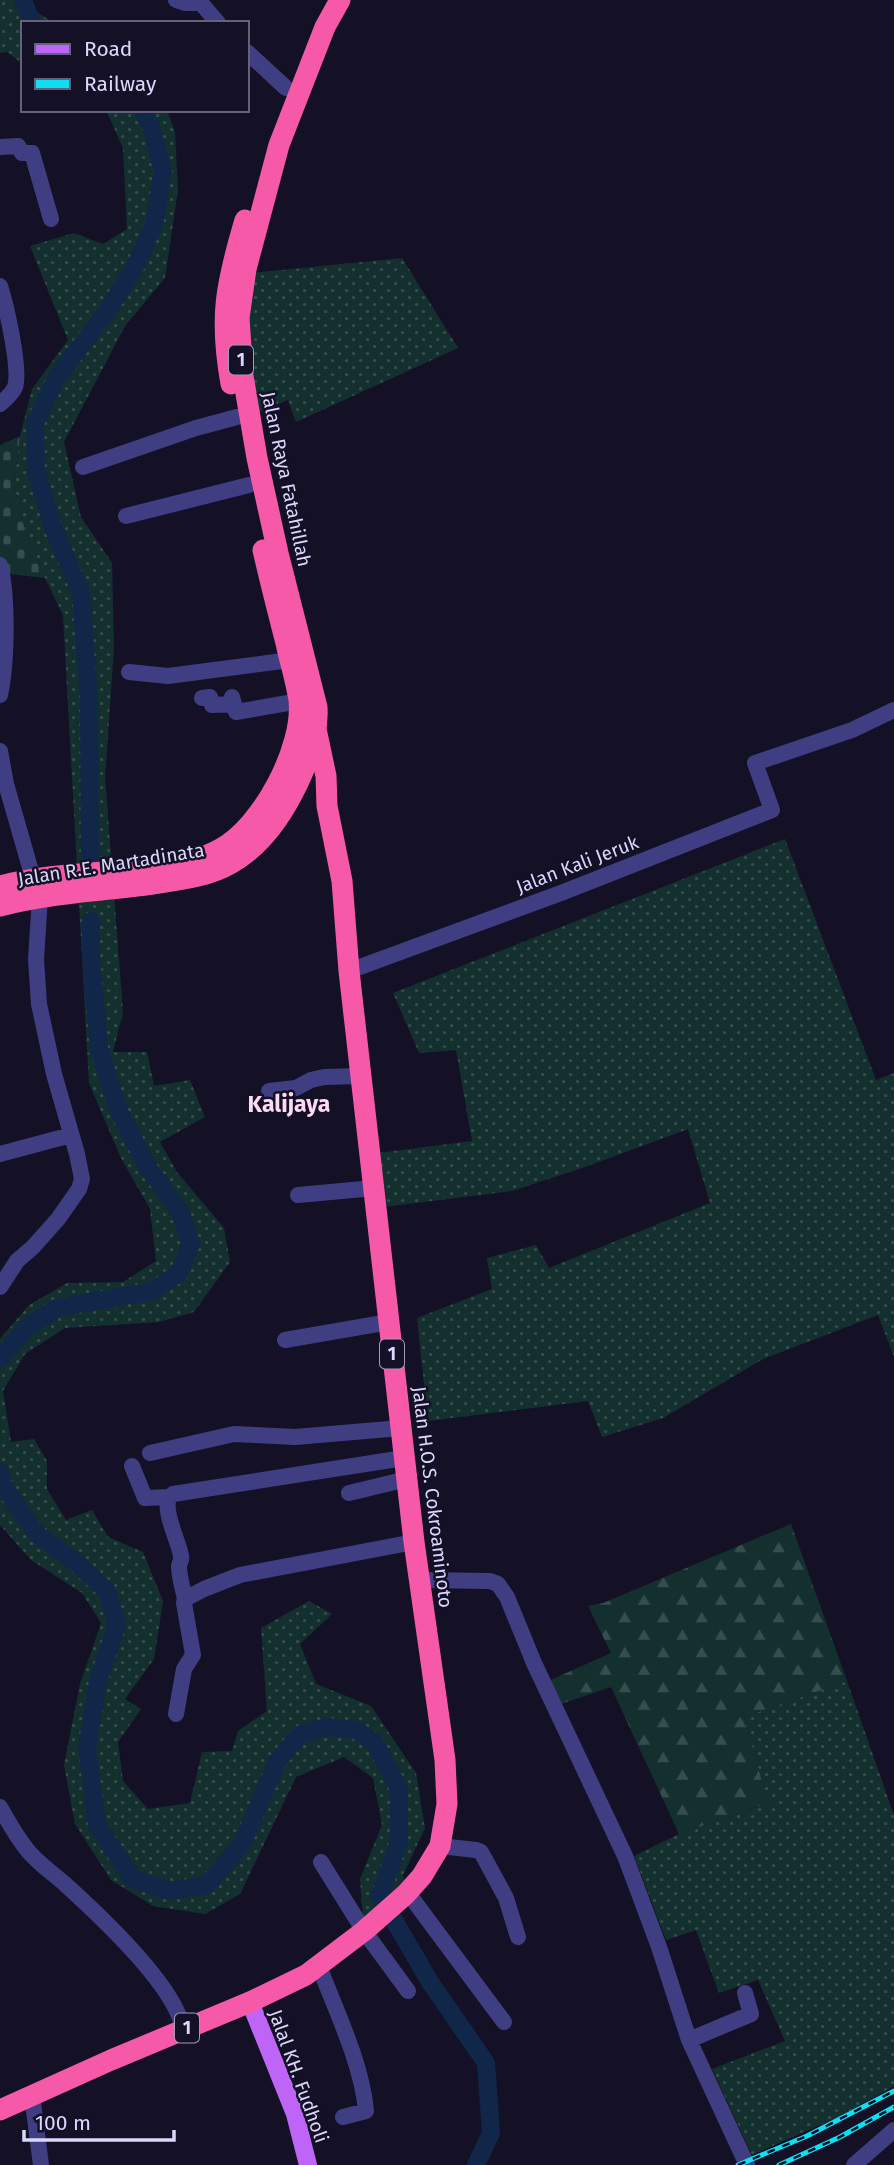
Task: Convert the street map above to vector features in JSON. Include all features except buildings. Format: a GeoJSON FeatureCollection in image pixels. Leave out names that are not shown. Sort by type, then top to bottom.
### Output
{"type":"FeatureCollection","features":[{"type":"Feature","properties":{"kind":"highway","name":"Jalan Raya Fatahillah"},"geometry":{"type":"LineString","coordinates":[[324,0],[286,88],[270,136],[234,256],[225,300],[224,345],[250,485],[265,560],[305,715],[317,707],[257,458],[243,376],[239,318],[246,269],[279,145],[325,27],[340,0]]}},
{"type":"Feature","properties":{"kind":"highway","name":"Jalan R.E. Martadinata"},"geometry":{"type":"LineString","coordinates":[[0,886],[37,888],[167,873],[215,871],[229,865],[270,830],[300,780],[305,715]]}},
{"type":"Feature","properties":{"kind":"highway","name":"Jalan R.E. Martadinata"},"geometry":{"type":"LineString","coordinates":[[167,873],[222,849],[249,827],[268,802],[284,771],[305,715]]}},
{"type":"Feature","properties":{"kind":"highway","name":"Jalan H.O.S. Cokroaminoto"},"geometry":{"type":"LineString","coordinates":[[305,715],[326,776],[327,806],[342,881],[349,971],[414,1542],[447,1783],[447,1804],[440,1846],[422,1876],[407,1893]]}},
{"type":"Feature","properties":{"kind":"highway"},"geometry":{"type":"LineString","coordinates":[[288,802],[308,800],[327,806]]}},
{"type":"Feature","properties":{"kind":"highway","name":"Jalan R.E. Martadinata"},"geometry":{"type":"LineString","coordinates":[[0,906],[37,888]]}},
{"type":"Feature","properties":{"kind":"highway","name":"1"},"geometry":{"type":"LineString","coordinates":[[0,2110],[282,1987],[319,1966],[407,1893]]}},
{"type":"Feature","properties":{"kind":"main road","name":"Jalal KH. Fudholi"},"geometry":{"type":"LineString","coordinates":[[250,2002],[295,2115],[308,2165]]}},
{"type":"Feature","properties":{"kind":"street"},"geometry":{"type":"LineString","coordinates":[[176,0],[201,4],[216,21]]}},
{"type":"Feature","properties":{"kind":"street"},"geometry":{"type":"LineString","coordinates":[[248,53],[286,88]]}},
{"type":"Feature","properties":{"kind":"street"},"geometry":{"type":"LineString","coordinates":[[0,135],[0,147],[18,146],[22,153],[32,153],[51,219]]}},
{"type":"Feature","properties":{"kind":"street"},"geometry":{"type":"LineString","coordinates":[[0,286],[11,329],[16,379],[13,391],[0,404]]}},
{"type":"Feature","properties":{"kind":"street"},"geometry":{"type":"LineString","coordinates":[[83,467],[196,428],[237,417]]}},
{"type":"Feature","properties":{"kind":"street"},"geometry":{"type":"LineString","coordinates":[[126,516],[250,485]]}},
{"type":"Feature","properties":{"kind":"street"},"geometry":{"type":"LineString","coordinates":[[0,565],[3,676],[0,695]]}},
{"type":"Feature","properties":{"kind":"street"},"geometry":{"type":"LineString","coordinates":[[129,672],[168,676],[290,660]]}},
{"type":"Feature","properties":{"kind":"street"},"geometry":{"type":"LineString","coordinates":[[202,698],[210,697],[212,705],[233,700],[236,712],[305,715]]}},
{"type":"Feature","properties":{"kind":"street","name":"Jalan Kali Jeruk"},"geometry":{"type":"LineString","coordinates":[[349,971],[561,893],[772,810],[755,763],[852,730],[894,710]]}},
{"type":"Feature","properties":{"kind":"street"},"geometry":{"type":"LineString","coordinates":[[0,751],[6,784],[37,888],[36,959],[39,1004],[54,1074],[77,1154],[81,1185],[58,1219],[17,1261],[0,1287]]}},
{"type":"Feature","properties":{"kind":"street"},"geometry":{"type":"LineString","coordinates":[[269,1091],[296,1087],[324,1077],[361,1076]]}},
{"type":"Feature","properties":{"kind":"street"},"geometry":{"type":"LineString","coordinates":[[0,1154],[71,1135]]}},
{"type":"Feature","properties":{"kind":"street"},"geometry":{"type":"LineString","coordinates":[[298,1195],[373,1188]]}},
{"type":"Feature","properties":{"kind":"street"},"geometry":{"type":"LineString","coordinates":[[285,1340],[389,1322]]}},
{"type":"Feature","properties":{"kind":"street"},"geometry":{"type":"LineString","coordinates":[[150,1453],[234,1434],[295,1437],[401,1428]]}},
{"type":"Feature","properties":{"kind":"street"},"geometry":{"type":"LineString","coordinates":[[132,1466],[145,1498],[169,1497],[173,1494],[226,1485],[406,1469]]}},
{"type":"Feature","properties":{"kind":"street"},"geometry":{"type":"LineString","coordinates":[[349,1493],[406,1469]]}},
{"type":"Feature","properties":{"kind":"street"},"geometry":{"type":"LineString","coordinates":[[169,1497],[167,1500],[170,1520],[181,1558],[179,1566],[193,1655],[184,1669],[176,1714]]}},
{"type":"Feature","properties":{"kind":"street"},"geometry":{"type":"LineString","coordinates":[[185,1599],[240,1575],[414,1542]]}},
{"type":"Feature","properties":{"kind":"street"},"geometry":{"type":"LineString","coordinates":[[419,1580],[490,1581],[498,1584],[506,1597],[534,1663],[625,1856],[659,1947],[689,2040],[747,2165]]}},
{"type":"Feature","properties":{"kind":"street"},"geometry":{"type":"LineString","coordinates":[[0,1807],[16,1837],[29,1853],[64,1883],[147,1966],[180,2016],[183,2030]]}},
{"type":"Feature","properties":{"kind":"street"},"geometry":{"type":"LineString","coordinates":[[440,1846],[481,1852],[506,1898],[518,1937]]}},
{"type":"Feature","properties":{"kind":"street"},"geometry":{"type":"LineString","coordinates":[[321,1862],[408,1991]]}},
{"type":"Feature","properties":{"kind":"street"},"geometry":{"type":"LineString","coordinates":[[407,1893],[504,2022]]}},
{"type":"Feature","properties":{"kind":"street"},"geometry":{"type":"LineString","coordinates":[[319,1966],[345,2031],[365,2096],[367,2117],[343,2118]]}},
{"type":"Feature","properties":{"kind":"street"},"geometry":{"type":"LineString","coordinates":[[689,2040],[751,2014],[745,1993]]}},
{"type":"Feature","properties":{"kind":"street"},"geometry":{"type":"LineString","coordinates":[[32,2095],[41,2165]]}},
{"type":"Feature","properties":{"kind":"street"},"geometry":{"type":"LineString","coordinates":[[854,2165],[894,2130]]}},
{"type":"Feature","properties":{"kind":"green space"},"geometry":{"type":"Polygon","coordinates":[[[0,0],[26,0],[24,4],[51,21],[21,21],[21,62],[7,52],[0,53],[0,0]]]}},
{"type":"Feature","properties":{"kind":"green space"},"geometry":{"type":"Polygon","coordinates":[[[107,112],[168,112],[175,132],[178,190],[165,278],[125,326],[64,442],[81,517],[112,563],[114,648],[105,777],[123,1012],[113,1052],[147,1052],[154,1086],[190,1080],[205,1117],[160,1142],[177,1172],[224,1228],[230,1262],[194,1312],[159,1322],[65,1328],[25,1354],[3,1391],[11,1442],[34,1439],[47,1461],[47,1489],[66,1520],[92,1510],[108,1537],[143,1552],[163,1601],[154,1659],[125,1699],[141,1709],[118,1742],[123,1781],[148,1809],[190,1803],[202,1752],[232,1751],[238,1731],[267,1711],[261,1628],[309,1601],[332,1614],[300,1644],[316,1684],[371,1706],[416,1773],[425,1828],[403,1875],[408,1893],[364,1931],[360,1879],[382,1825],[373,1778],[344,1757],[296,1777],[240,1894],[205,1914],[153,1906],[111,1880],[75,1824],[64,1765],[80,1684],[101,1623],[82,1593],[31,1560],[0,1525],[0,1339],[29,1305],[67,1283],[123,1282],[156,1261],[150,1209],[120,1156],[89,1083],[63,615],[22,521],[14,484],[20,436],[32,389],[68,340],[30,246],[74,233],[103,244],[127,229],[123,148],[107,112]]]}},
{"type":"Feature","properties":{"kind":"green space"},"geometry":{"type":"Polygon","coordinates":[[[402,258],[458,348],[296,422],[288,400],[256,413],[246,340],[251,273],[402,258]]]}},
{"type":"Feature","properties":{"kind":"green space"},"geometry":{"type":"Polygon","coordinates":[[[20,436],[14,484],[22,521],[45,578],[0,573],[0,445],[20,436]]]}},
{"type":"Feature","properties":{"kind":"green space"},"geometry":{"type":"Polygon","coordinates":[[[785,839],[876,1080],[894,1073],[894,1357],[878,1315],[763,1359],[663,1418],[602,1437],[588,1401],[428,1421],[417,1318],[492,1289],[487,1258],[536,1245],[549,1268],[710,1203],[688,1129],[512,1191],[376,1208],[370,1154],[472,1141],[456,1050],[419,1053],[393,993],[785,839]]]}},
{"type":"Feature","properties":{"kind":"green space"},"geometry":{"type":"Polygon","coordinates":[[[791,1524],[847,1681],[744,1717],[768,1803],[679,1834],[611,1687],[558,1705],[546,1682],[611,1653],[588,1606],[603,1603],[791,1524]]]}},
{"type":"Feature","properties":{"kind":"green space"},"geometry":{"type":"Polygon","coordinates":[[[847,1681],[894,1815],[894,2086],[843,2115],[752,2155],[712,2069],[785,2041],[758,1980],[719,1993],[696,1930],[666,1940],[634,1856],[679,1834],[768,1803],[744,1717],[847,1681]]]}},
{"type":"Feature","properties":{"kind":"waterway"},"geometry":{"type":"LineString","coordinates":[[23,0],[31,21]]}},
{"type":"Feature","properties":{"kind":"waterway"},"geometry":{"type":"LineString","coordinates":[[90,856],[89,700],[81,593],[53,527],[36,471],[35,423],[57,377],[106,313],[135,267],[154,224],[163,172],[151,127],[144,112]]}},
{"type":"Feature","properties":{"kind":"waterway"},"geometry":{"type":"LineString","coordinates":[[0,1359],[28,1326],[57,1308],[153,1291],[179,1273],[191,1244],[181,1213],[149,1169],[119,1112],[99,1048],[91,957],[91,921]]}},
{"type":"Feature","properties":{"kind":"waterway"},"geometry":{"type":"LineString","coordinates":[[0,1472],[3,1486],[37,1534],[75,1562],[107,1591],[117,1624],[98,1682],[87,1748],[97,1825],[133,1879],[170,1891],[207,1885],[243,1842],[277,1762],[299,1735],[328,1727],[356,1730],[374,1742],[399,1789],[399,1841],[380,1896],[430,1982],[486,2063],[491,2133],[476,2165]]}},
{"type":"Feature","properties":{"kind":"railway"},"geometry":{"type":"LineString","coordinates":[[738,2165],[807,2136],[894,2091]]}},
{"type":"Feature","properties":{"kind":"railway"},"geometry":{"type":"LineString","coordinates":[[779,2165],[840,2137],[894,2107]]}},
{"type":"Feature","properties":{"kind":"district","name":"Kalijaya"},"geometry":{"type":"Point","coordinates":[289,1104]}}]}
